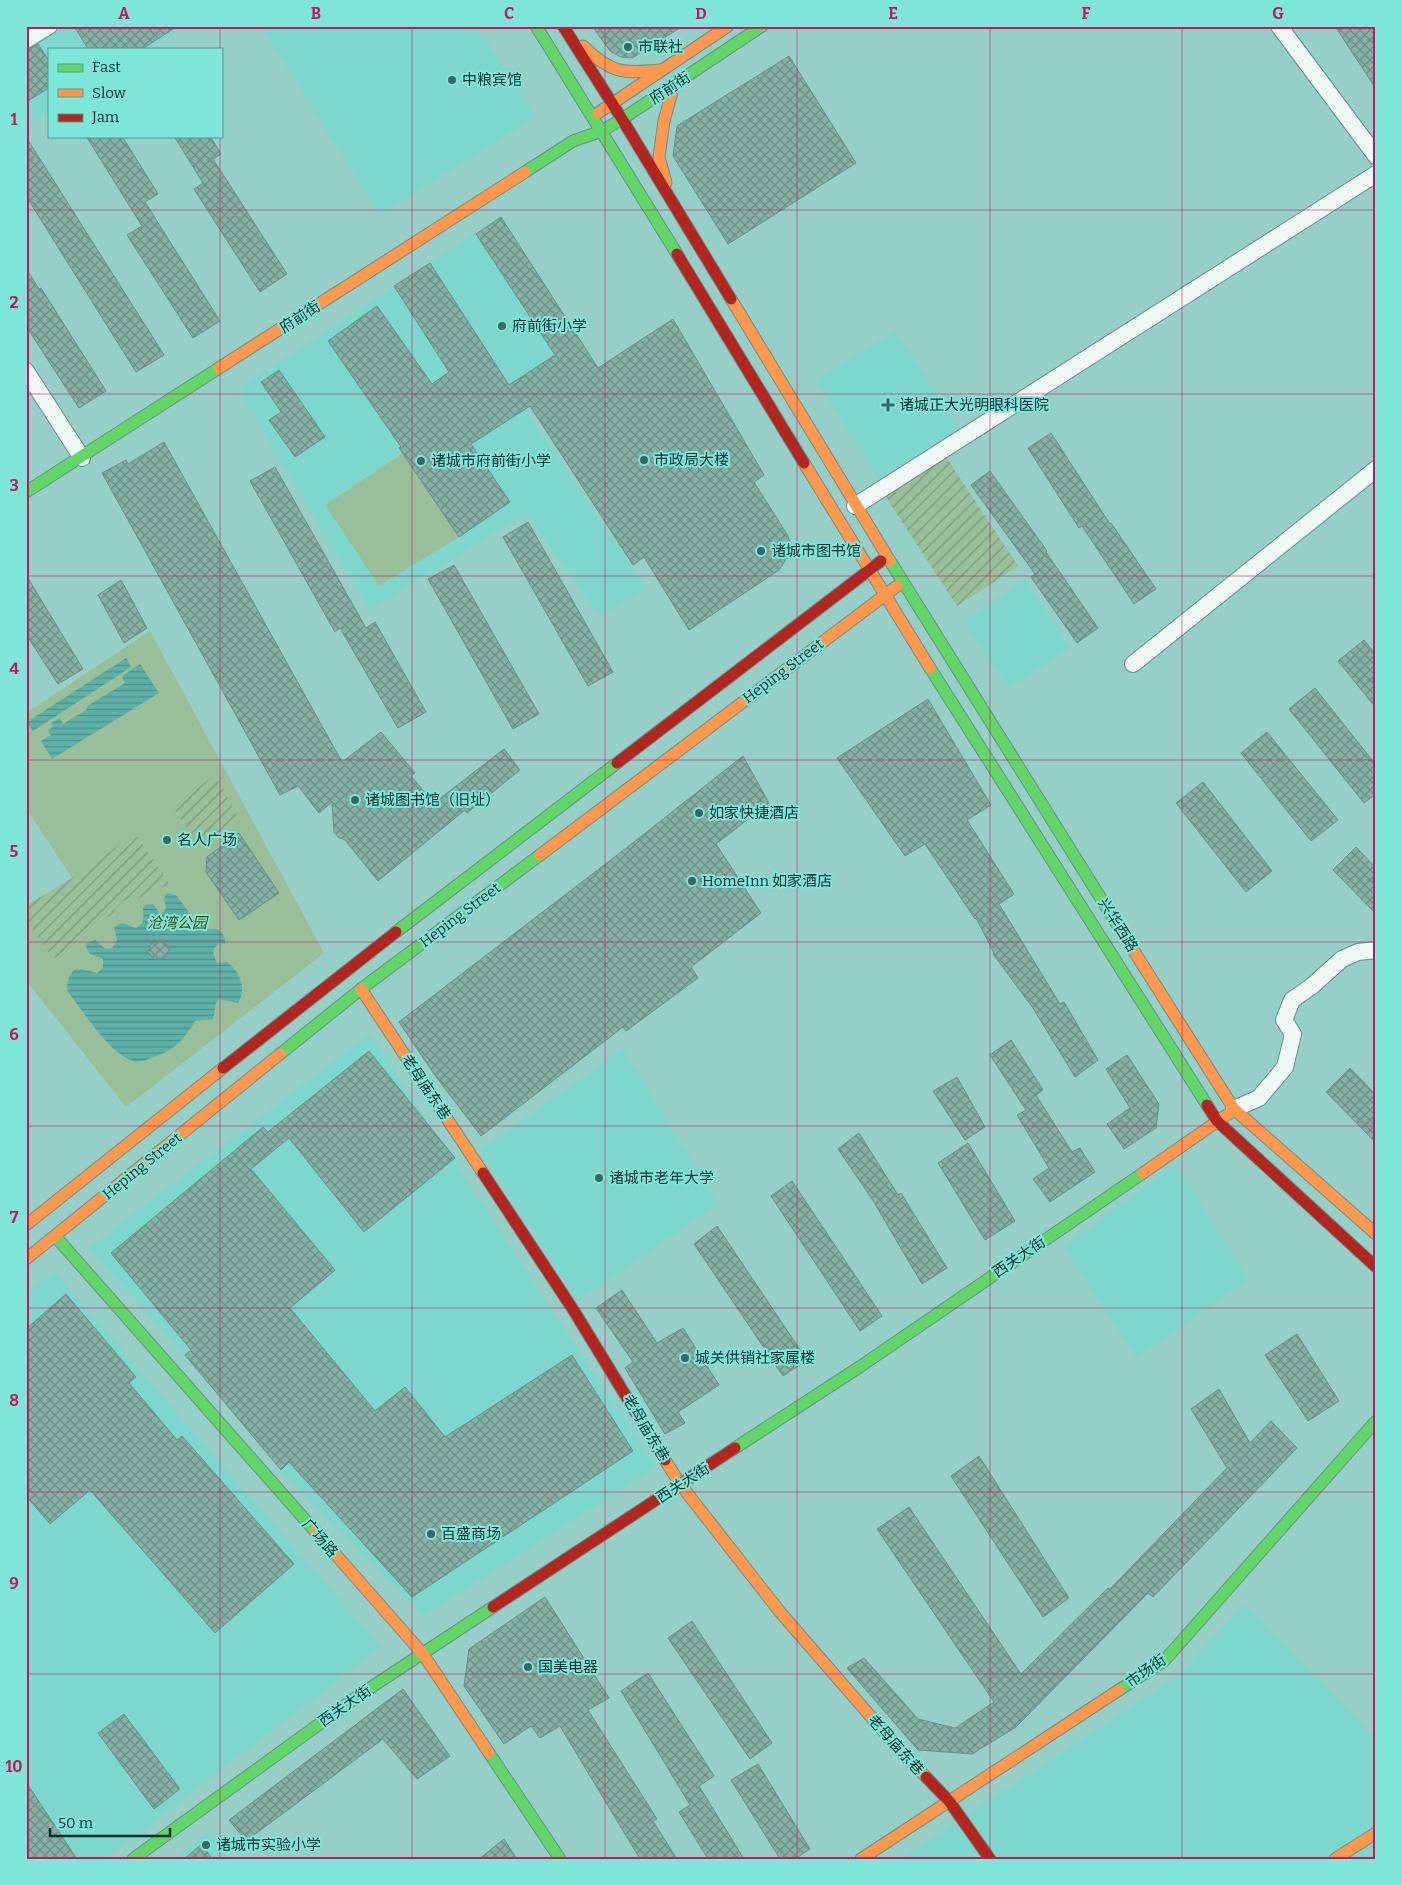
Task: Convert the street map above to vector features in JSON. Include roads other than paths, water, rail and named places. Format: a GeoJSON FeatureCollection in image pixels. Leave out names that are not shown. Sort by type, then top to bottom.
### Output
{"type":"FeatureCollection","features":[{"type":"Feature","properties":{"kind":"street"},"geometry":{"type":"LineString","coordinates":[[26,40],[49,26]]}},
{"type":"Feature","properties":{"kind":"street"},"geometry":{"type":"LineString","coordinates":[[536,26],[602,131],[868,569],[1218,1121],[1376,1267]]}},
{"type":"Feature","properties":{"kind":"street"},"geometry":{"type":"LineString","coordinates":[[563,26],[599,62],[611,69],[629,73],[662,70]]}},
{"type":"Feature","properties":{"kind":"street","name":"兴华西路"},"geometry":{"type":"LineString","coordinates":[[563,26],[622,119],[670,202],[902,582],[1234,1109],[1376,1234]]}},
{"type":"Feature","properties":{"kind":"street","name":"府前街"},"geometry":{"type":"LineString","coordinates":[[573,140],[593,117],[728,26]]}},
{"type":"Feature","properties":{"kind":"street","name":"府前街"},"geometry":{"type":"LineString","coordinates":[[26,492],[82,458],[573,140],[602,131],[622,119],[762,26]]}},
{"type":"Feature","properties":{"kind":"street"},"geometry":{"type":"LineString","coordinates":[[1279,26],[1376,156]]}},
{"type":"Feature","properties":{"kind":"street"},"geometry":{"type":"LineString","coordinates":[[670,202],[659,157],[664,121],[674,85]]}},
{"type":"Feature","properties":{"kind":"street"},"geometry":{"type":"LineString","coordinates":[[855,506],[1376,174]]}},
{"type":"Feature","properties":{"kind":"street"},"geometry":{"type":"LineString","coordinates":[[26,371],[82,458]]}},
{"type":"Feature","properties":{"kind":"street"},"geometry":{"type":"LineString","coordinates":[[1133,664],[1376,469]]}},
{"type":"Feature","properties":{"kind":"street","name":"Heping Street"},"geometry":{"type":"LineString","coordinates":[[26,1225],[349,968],[868,569],[887,557]]}},
{"type":"Feature","properties":{"kind":"street","name":"Heping Street"},"geometry":{"type":"LineString","coordinates":[[26,1259],[361,989],[902,582]]}},
{"type":"Feature","properties":{"kind":"street"},"geometry":{"type":"LineString","coordinates":[[1234,1109],[1259,1098],[1285,1067],[1293,1034],[1284,1020],[1292,1000],[1312,986],[1342,959],[1358,952],[1376,950]]}},
{"type":"Feature","properties":{"kind":"street","name":"老母庙东巷"},"geometry":{"type":"LineString","coordinates":[[361,989],[574,1311],[680,1484],[780,1612],[905,1756],[949,1801],[990,1859]]}},
{"type":"Feature","properties":{"kind":"street","name":"西关大街"},"geometry":{"type":"LineString","coordinates":[[133,1859],[358,1696],[861,1366],[1234,1109]]}},
{"type":"Feature","properties":{"kind":"street","name":"广场路"},"geometry":{"type":"LineString","coordinates":[[55,1236],[423,1654],[560,1859]]}},
{"type":"Feature","properties":{"kind":"street","name":"市场街"},"geometry":{"type":"LineString","coordinates":[[861,1859],[1164,1661],[1376,1421]]}},
{"type":"Feature","properties":{"kind":"street"},"geometry":{"type":"LineString","coordinates":[[1335,1859],[1376,1833]]}},
{"type":"Feature","properties":{"kind":"place","name":"市联社"},"geometry":{"type":"Point","coordinates":[628,47]}},
{"type":"Feature","properties":{"kind":"place","name":"中粮宾馆"},"geometry":{"type":"Point","coordinates":[452,80]}},
{"type":"Feature","properties":{"kind":"place","name":"府前街小学"},"geometry":{"type":"Point","coordinates":[502,326]}},
{"type":"Feature","properties":{"kind":"place","name":"诸城正大光明眼科医院"},"geometry":{"type":"Point","coordinates":[888,405]}},
{"type":"Feature","properties":{"kind":"place","name":"市政局大楼"},"geometry":{"type":"Point","coordinates":[644,460]}},
{"type":"Feature","properties":{"kind":"place","name":"诸城市府前街小学"},"geometry":{"type":"Point","coordinates":[421,461]}},
{"type":"Feature","properties":{"kind":"place","name":"诸城市图书馆"},"geometry":{"type":"Point","coordinates":[761,551]}},
{"type":"Feature","properties":{"kind":"place","name":"诸城图书馆（旧址）"},"geometry":{"type":"Point","coordinates":[355,800]}},
{"type":"Feature","properties":{"kind":"place","name":"如家快捷酒店"},"geometry":{"type":"Point","coordinates":[699,813]}},
{"type":"Feature","properties":{"kind":"place","name":"名人广场"},"geometry":{"type":"Point","coordinates":[167,840]}},
{"type":"Feature","properties":{"kind":"place","name":"HomeInn 如家酒店"},"geometry":{"type":"Point","coordinates":[692,881]}},
{"type":"Feature","properties":{"kind":"place","name":"诸城市老年大学"},"geometry":{"type":"Point","coordinates":[599,1178]}},
{"type":"Feature","properties":{"kind":"place","name":"城关供销社家属楼"},"geometry":{"type":"Point","coordinates":[685,1358]}},
{"type":"Feature","properties":{"kind":"place","name":"百盛商场"},"geometry":{"type":"Point","coordinates":[431,1534]}},
{"type":"Feature","properties":{"kind":"place","name":"国美电器"},"geometry":{"type":"Point","coordinates":[528,1667]}},
{"type":"Feature","properties":{"kind":"place","name":"诸城市实验小学"},"geometry":{"type":"Point","coordinates":[206,1845]}},
{"type":"Feature","properties":{"kind":"park label","name":"沧湾公园"},"geometry":{"type":"Point","coordinates":[177,923]}}]}
